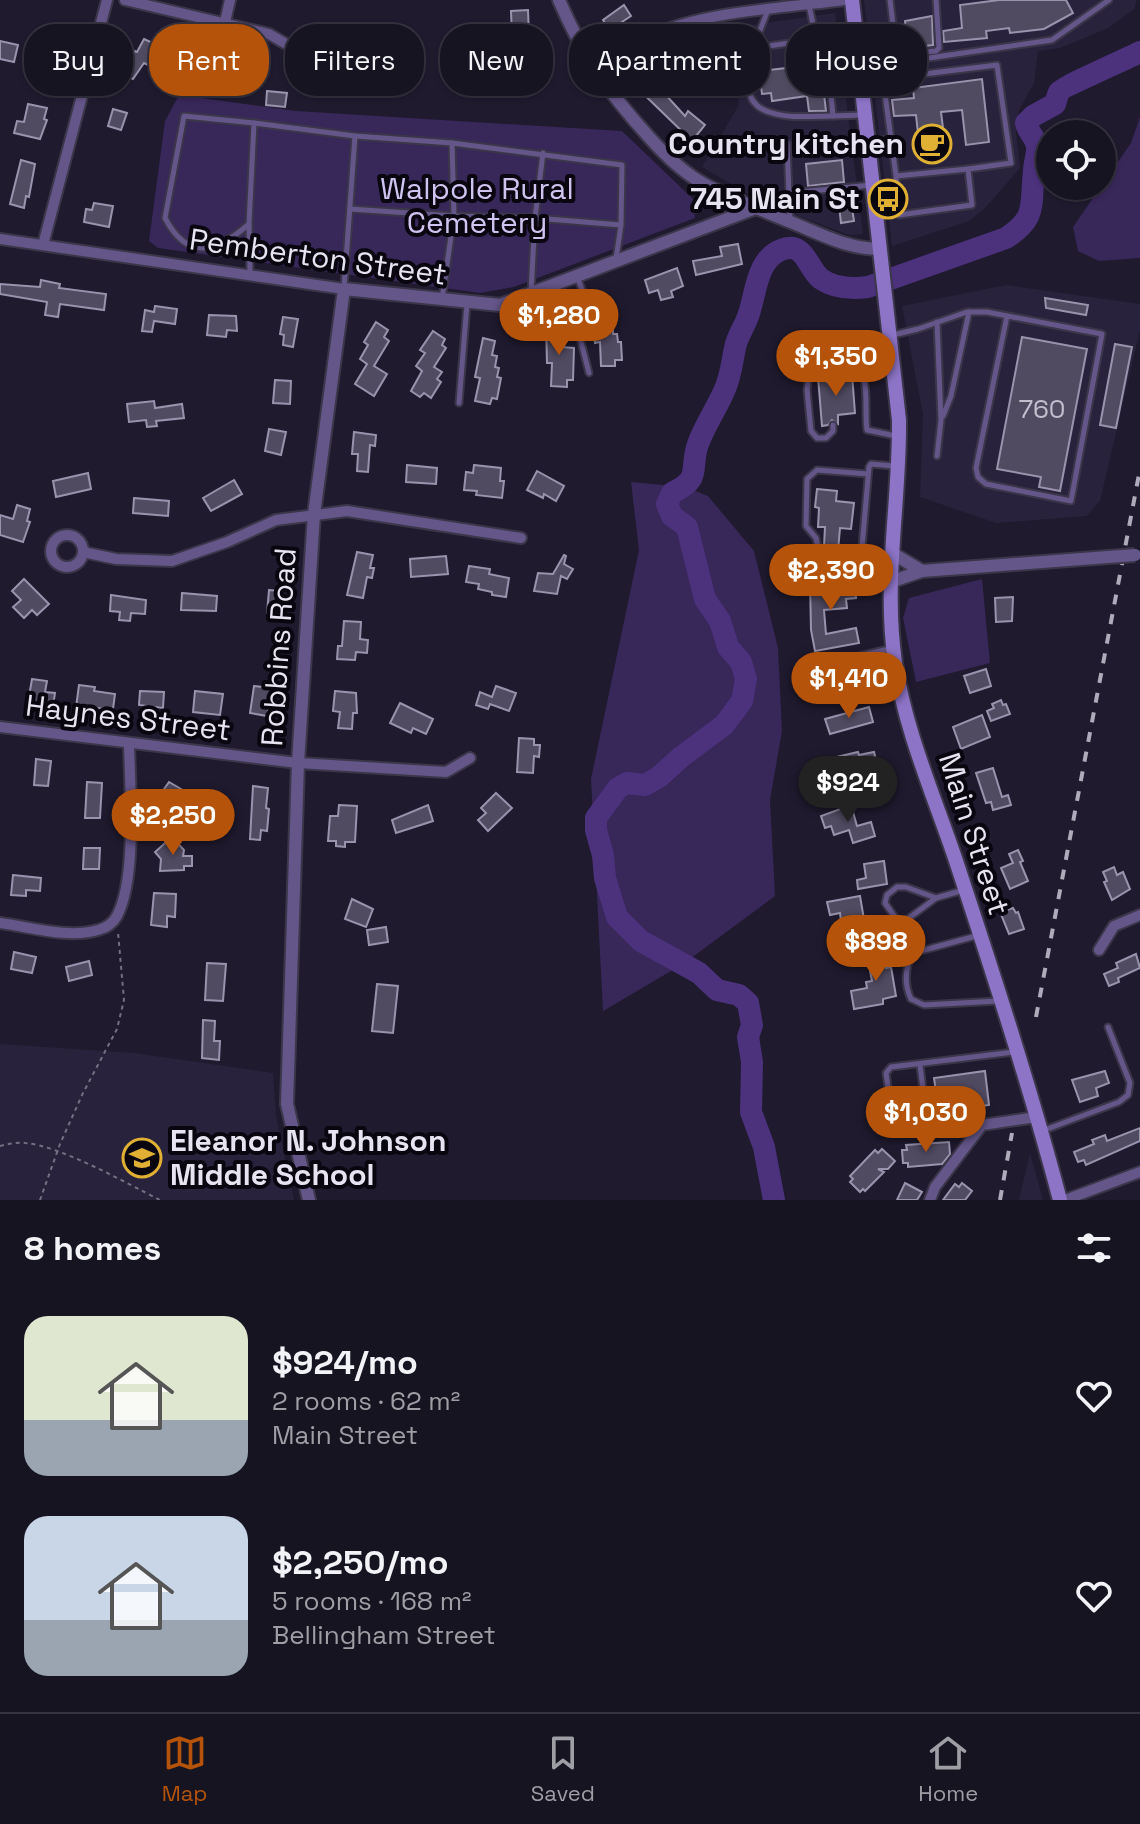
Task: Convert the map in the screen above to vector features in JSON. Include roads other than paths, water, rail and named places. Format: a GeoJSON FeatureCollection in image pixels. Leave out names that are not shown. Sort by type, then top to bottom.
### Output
{"type":"FeatureCollection","features":[{"type":"Feature","properties":{"kind":"main road","name":"Main Street"},"geometry":{"type":"LineString","coordinates":[[852,0],[855,24]]}},
{"type":"Feature","properties":{"kind":"main road","name":"Main Street"},"geometry":{"type":"LineString","coordinates":[[863,96],[891,336],[899,437],[890,582],[894,648],[900,684],[914,736],[1019,1052],[1062,1200]]}},
{"type":"Feature","properties":{"kind":"street"},"geometry":{"type":"LineString","coordinates":[[43,245],[107,0]]}},
{"type":"Feature","properties":{"kind":"street"},"geometry":{"type":"LineString","coordinates":[[125,0],[225,22],[269,34],[285,43]]}},
{"type":"Feature","properties":{"kind":"street"},"geometry":{"type":"LineString","coordinates":[[225,22],[230,0]]}},
{"type":"Feature","properties":{"kind":"street"},"geometry":{"type":"LineString","coordinates":[[559,0],[569,24]]}},
{"type":"Feature","properties":{"kind":"street"},"geometry":{"type":"LineString","coordinates":[[681,24],[844,0]]}},
{"type":"Feature","properties":{"kind":"street"},"geometry":{"type":"LineString","coordinates":[[612,96],[680,168],[704,184],[843,244],[861,249],[880,249]]}},
{"type":"Feature","properties":{"kind":"street","name":"Pemberton Street"},"geometry":{"type":"LineString","coordinates":[[0,239],[344,289],[500,305],[756,208]]}},
{"type":"Feature","properties":{"kind":"street","name":"Robbins Road"},"geometry":{"type":"LineString","coordinates":[[309,1200],[287,1104],[298,763],[314,514],[344,289]]}},
{"type":"Feature","properties":{"kind":"street"},"geometry":{"type":"LineString","coordinates":[[83,552],[116,559],[172,561],[227,542],[276,520],[347,511],[521,538]]}},
{"type":"Feature","properties":{"kind":"street"},"geometry":{"type":"LineString","coordinates":[[892,553],[922,571]]}},
{"type":"Feature","properties":{"kind":"street"},"geometry":{"type":"LineString","coordinates":[[890,582],[922,571],[1137,555]]}},
{"type":"Feature","properties":{"kind":"street","name":"Haynes Street"},"geometry":{"type":"LineString","coordinates":[[0,727],[298,763],[446,772],[470,758]]}},
{"type":"Feature","properties":{"kind":"street"},"geometry":{"type":"LineString","coordinates":[[0,923],[78,934],[100,930],[116,918],[123,901],[127,871],[131,803],[129,744]]}},
{"type":"Feature","properties":{"kind":"street"},"geometry":{"type":"LineString","coordinates":[[1099,950],[1114,926],[1140,915]]}},
{"type":"Feature","properties":{"kind":"street"},"geometry":{"type":"LineString","coordinates":[[930,1200],[935,1187],[982,1125],[1037,1117]]}},
{"type":"Feature","properties":{"kind":"street"},"geometry":{"type":"LineString","coordinates":[[1062,1200],[1140,1172]]}},
{"type":"Feature","properties":{"kind":"lane"},"geometry":{"type":"LineString","coordinates":[[890,0],[893,24]]}},
{"type":"Feature","properties":{"kind":"lane"},"geometry":{"type":"LineString","coordinates":[[927,52],[939,48],[936,0]]}},
{"type":"Feature","properties":{"kind":"lane"},"geometry":{"type":"LineString","coordinates":[[927,58],[1052,40],[1109,0]]}},
{"type":"Feature","properties":{"kind":"lane"},"geometry":{"type":"LineString","coordinates":[[809,5],[813,24]]}},
{"type":"Feature","properties":{"kind":"lane"},"geometry":{"type":"LineString","coordinates":[[763,24],[768,10]]}},
{"type":"Feature","properties":{"kind":"lane"},"geometry":{"type":"LineString","coordinates":[[896,176],[1011,163],[997,65],[927,74]]}},
{"type":"Feature","properties":{"kind":"lane"},"geometry":{"type":"LineString","coordinates":[[751,96],[766,112],[790,116],[865,115]]}},
{"type":"Feature","properties":{"kind":"lane"},"geometry":{"type":"LineString","coordinates":[[831,96],[833,116]]}},
{"type":"Feature","properties":{"kind":"lane"},"geometry":{"type":"LineString","coordinates":[[885,96],[899,215],[972,205],[968,169]]}},
{"type":"Feature","properties":{"kind":"lane"},"geometry":{"type":"LineString","coordinates":[[249,224],[219,246],[201,249],[185,243],[172,233],[165,218],[184,116],[543,153],[622,165],[621,225],[616,261]]}},
{"type":"Feature","properties":{"kind":"lane"},"geometry":{"type":"LineString","coordinates":[[250,275],[254,123]]}},
{"type":"Feature","properties":{"kind":"lane"},"geometry":{"type":"LineString","coordinates":[[344,289],[355,136]]}},
{"type":"Feature","properties":{"kind":"lane"},"geometry":{"type":"LineString","coordinates":[[868,141],[891,139]]}},
{"type":"Feature","properties":{"kind":"lane"},"geometry":{"type":"LineString","coordinates":[[442,300],[454,216],[452,143]]}},
{"type":"Feature","properties":{"kind":"lane"},"geometry":{"type":"LineString","coordinates":[[787,143],[790,222]]}},
{"type":"Feature","properties":{"kind":"lane"},"geometry":{"type":"LineString","coordinates":[[531,293],[535,218],[543,153]]}},
{"type":"Feature","properties":{"kind":"lane"},"geometry":{"type":"LineString","coordinates":[[789,193],[873,185]]}},
{"type":"Feature","properties":{"kind":"lane"},"geometry":{"type":"LineString","coordinates":[[350,209],[621,225]]}},
{"type":"Feature","properties":{"kind":"lane"},"geometry":{"type":"LineString","coordinates":[[195,266],[201,249]]}},
{"type":"Feature","properties":{"kind":"lane"},"geometry":{"type":"LineString","coordinates":[[577,276],[585,297],[578,330],[589,373]]}},
{"type":"Feature","properties":{"kind":"lane"},"geometry":{"type":"LineString","coordinates":[[459,403],[467,303]]}},
{"type":"Feature","properties":{"kind":"lane"},"geometry":{"type":"LineString","coordinates":[[833,425],[833,431],[826,438],[817,438],[811,431],[807,390],[811,358],[821,352],[891,336],[969,312],[1007,316],[1102,334],[1071,501],[986,484],[978,477],[976,468],[1007,316]]}},
{"type":"Feature","properties":{"kind":"lane"},"geometry":{"type":"LineString","coordinates":[[941,420],[951,396],[969,312]]}},
{"type":"Feature","properties":{"kind":"lane"},"geometry":{"type":"LineString","coordinates":[[937,322],[941,420],[937,456]]}},
{"type":"Feature","properties":{"kind":"lane"},"geometry":{"type":"LineString","coordinates":[[827,377],[826,370],[842,359],[857,365],[864,376],[867,430],[899,437]]}},
{"type":"Feature","properties":{"kind":"lane"},"geometry":{"type":"LineString","coordinates":[[860,570],[871,464],[899,466]]}},
{"type":"Feature","properties":{"kind":"lane"},"geometry":{"type":"LineString","coordinates":[[868,474],[817,470],[807,479],[806,526],[816,538],[821,565],[825,568],[860,570],[890,582]]}},
{"type":"Feature","properties":{"kind":"lane"},"geometry":{"type":"LineString","coordinates":[[894,648],[842,660],[848,693],[900,684]]}},
{"type":"Feature","properties":{"kind":"lane"},"geometry":{"type":"LineString","coordinates":[[936,898],[906,887],[897,887],[887,895],[885,903],[897,920],[905,921],[936,898],[965,889]]}},
{"type":"Feature","properties":{"kind":"lane"},"geometry":{"type":"LineString","coordinates":[[980,935],[913,953],[908,963],[906,988],[911,999],[924,1005],[1002,1000]]}},
{"type":"Feature","properties":{"kind":"lane"},"geometry":{"type":"LineString","coordinates":[[1041,1132],[1119,1102],[1128,1095],[1130,1083],[1108,1027]]}},
{"type":"Feature","properties":{"kind":"lane"},"geometry":{"type":"LineString","coordinates":[[920,1065],[923,1089],[918,1096],[894,1099],[889,1094],[886,1073],[891,1067],[1019,1052]]}},
{"type":"Feature","properties":{"kind":"waterway"},"geometry":{"type":"LineString","coordinates":[[774,1200],[764,1147],[751,1112],[752,1062],[748,1037],[752,1025],[748,1003],[739,995],[717,990],[699,973],[641,941],[617,917],[605,878],[596,830],[596,818],[618,788],[627,783],[645,785],[659,777],[724,725],[742,701],[746,679],[741,662],[728,647],[720,621],[705,599],[687,527],[672,516],[667,504],[672,493],[691,478],[698,444],[725,389],[736,344],[761,271],[772,255],[781,250],[795,249],[826,282],[862,288],[1006,238],[1028,217],[1032,201],[1037,149],[1026,123],[1055,104],[1063,89],[1140,52]]}},
{"type":"Feature","properties":{"kind":"railway"},"geometry":{"type":"LineString","coordinates":[[1036,1017],[1140,469]]}},
{"type":"Feature","properties":{"kind":"railway"},"geometry":{"type":"LineString","coordinates":[[1000,1200],[1012,1133]]}},
{"type":"Feature","properties":{"kind":"place","name":"Country kitchen"},"geometry":{"type":"Point","coordinates":[932,144]}},
{"type":"Feature","properties":{"kind":"place","name":"745 Main St"},"geometry":{"type":"Point","coordinates":[888,199]}},
{"type":"Feature","properties":{"kind":"place","name":"Eleanor N. Johnson Middle School"},"geometry":{"type":"Point","coordinates":[142,1158]}},
{"type":"Feature","properties":{"kind":"park label","name":"Walpole Rural Cemetery"},"geometry":{"type":"Point","coordinates":[477,206]}}]}
